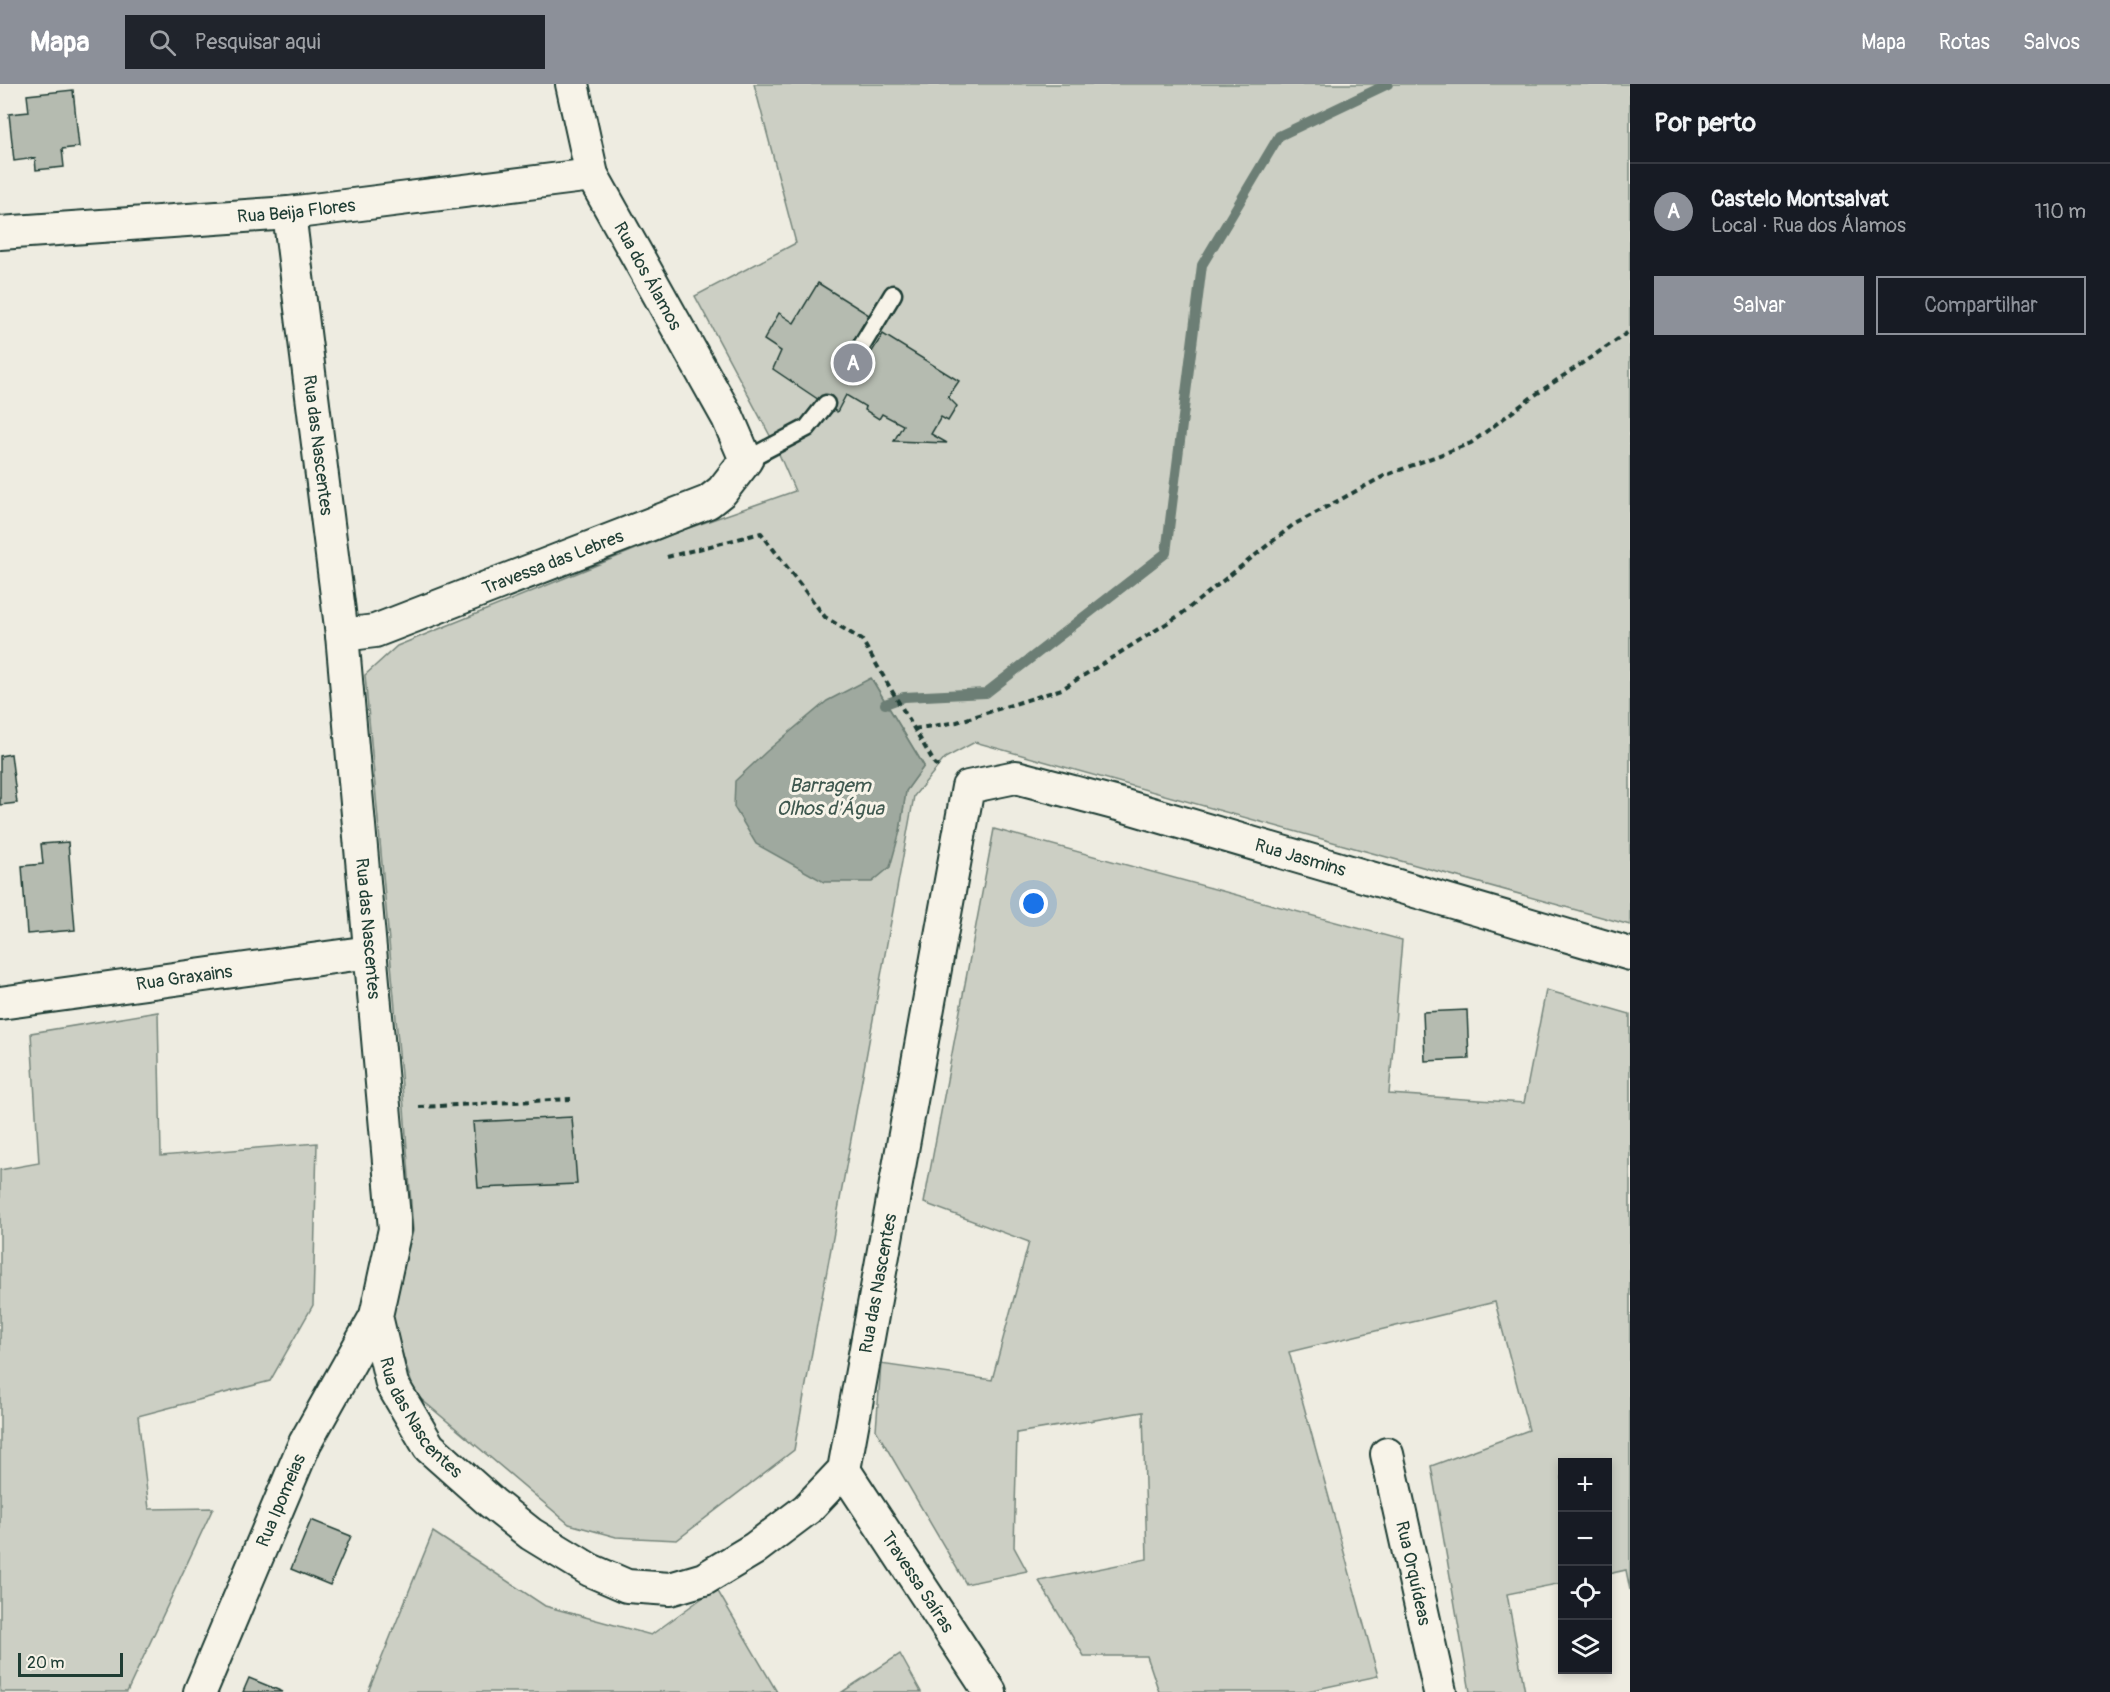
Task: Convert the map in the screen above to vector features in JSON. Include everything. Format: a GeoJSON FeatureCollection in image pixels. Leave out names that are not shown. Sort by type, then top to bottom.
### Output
{"type":"FeatureCollection","features":[{"type":"Feature","properties":{"kind":"street","name":"Rua dos Álamos"},"geometry":{"type":"LineString","coordinates":[[572,84],[591,175],[728,418],[746,460]]}},
{"type":"Feature","properties":{"kind":"street","name":"Rua Beija Flores"},"geometry":{"type":"LineString","coordinates":[[0,233],[289,213],[591,175]]}},
{"type":"Feature","properties":{"kind":"street","name":"Rua das Nascentes"},"geometry":{"type":"LineString","coordinates":[[289,213],[342,635],[395,1229],[376,1316],[392,1384],[429,1447],[531,1534],[590,1570],[627,1586],[670,1589],[704,1579],[754,1549],[807,1509],[844,1470],[968,787]]}},
{"type":"Feature","properties":{"kind":"street","name":"Travessa das Lebres"},"geometry":{"type":"LineString","coordinates":[[342,635],[375,631],[708,502],[722,491],[746,460]]}},
{"type":"Feature","properties":{"kind":"street","name":"Rua Jasmins"},"geometry":{"type":"LineString","coordinates":[[968,787],[1016,777],[1118,804],[1630,954]]}},
{"type":"Feature","properties":{"kind":"street","name":"Rua Graxains"},"geometry":{"type":"LineString","coordinates":[[0,1003],[370,952]]}},
{"type":"Feature","properties":{"kind":"street","name":"Rua Ipomeias"},"geometry":{"type":"LineString","coordinates":[[200,1692],[305,1443],[376,1316]]}},
{"type":"Feature","properties":{"kind":"street","name":"Rua Orquídeas"},"geometry":{"type":"LineString","coordinates":[[1387,1454],[1440,1692]]}},
{"type":"Feature","properties":{"kind":"street","name":"Travessa Saíras"},"geometry":{"type":"LineString","coordinates":[[844,1470],[990,1692]]}},
{"type":"Feature","properties":{"kind":"lane"},"geometry":{"type":"LineString","coordinates":[[858,352],[893,294]]}},
{"type":"Feature","properties":{"kind":"lane"},"geometry":{"type":"LineString","coordinates":[[746,460],[807,428],[826,404]]}},
{"type":"Feature","properties":{"kind":"path"},"geometry":{"type":"LineString","coordinates":[[914,729],[957,722],[1062,688],[1180,615],[1293,525],[1384,476],[1471,443],[1532,397],[1630,331]]}},
{"type":"Feature","properties":{"kind":"path"},"geometry":{"type":"LineString","coordinates":[[623,536],[650,561],[761,533],[825,617],[862,640],[935,764],[968,787]]}},
{"type":"Feature","properties":{"kind":"path"},"geometry":{"type":"LineString","coordinates":[[385,1109],[571,1099]]}},
{"type":"Feature","properties":{"kind":"shaded area"},"geometry":{"type":"Polygon","coordinates":[[[754,84],[1630,84],[1630,925],[975,742],[945,758],[914,796],[794,1450],[677,1540],[616,1537],[569,1524],[415,1394],[391,1317],[413,1231],[365,675],[397,646],[683,530],[795,491],[775,445],[695,296],[796,243],[754,84]],[[871,678],[900,831],[906,791],[924,766],[871,678]]]}},
{"type":"Feature","properties":{"kind":"shaded area"},"geometry":{"type":"Polygon","coordinates":[[[994,829],[1402,940],[1389,1094],[1524,1103],[1546,990],[1630,1014],[1630,1590],[1626,1570],[1612,1573],[1612,1458],[1558,1458],[1558,1584],[1507,1594],[1525,1692],[1470,1692],[1431,1466],[1529,1430],[1495,1302],[1289,1352],[1378,1676],[1303,1692],[1159,1692],[1147,1656],[1084,1656],[1039,1581],[1147,1559],[1143,1412],[1017,1433],[1014,1547],[1027,1571],[966,1584],[876,1430],[881,1364],[992,1380],[1029,1242],[924,1203],[994,829]]]}},
{"type":"Feature","properties":{"kind":"shaded area"},"geometry":{"type":"Polygon","coordinates":[[[158,1012],[161,1156],[317,1143],[313,1305],[270,1381],[138,1416],[149,1509],[213,1508],[127,1692],[0,1692],[0,1170],[39,1163],[31,1033],[158,1012]]]}},
{"type":"Feature","properties":{"kind":"shaded area"},"geometry":{"type":"Polygon","coordinates":[[[433,1532],[545,1606],[651,1635],[716,1588],[777,1692],[368,1692],[433,1532]]]}},
{"type":"Feature","properties":{"kind":"shaded area"},"geometry":{"type":"Polygon","coordinates":[[[900,1654],[921,1692],[842,1692],[900,1654]]]}},
{"type":"Feature","properties":{"kind":"water","name":"Barragem Olhos d'Água"},"geometry":{"type":"Polygon","coordinates":[[[871,678],[924,766],[906,791],[900,831],[890,867],[872,882],[824,882],[756,844],[734,807],[735,781],[827,701],[871,678]]]}},
{"type":"Feature","properties":{"kind":"building"},"geometry":{"type":"Polygon","coordinates":[[[73,90],[79,147],[62,149],[64,167],[36,170],[35,158],[14,161],[9,114],[29,112],[27,95],[73,90]]]}},
{"type":"Feature","properties":{"kind":"building"},"geometry":{"type":"Polygon","coordinates":[[[818,283],[869,315],[849,347],[868,358],[883,334],[959,381],[948,397],[957,406],[948,421],[941,417],[931,434],[947,443],[894,441],[903,425],[882,414],[879,419],[865,410],[866,407],[846,395],[837,412],[773,369],[781,351],[764,340],[779,313],[794,323],[818,283]]]}},
{"type":"Feature","properties":{"kind":"building"},"geometry":{"type":"Polygon","coordinates":[[[11,754],[17,803],[0,805],[0,756],[11,754]]]}},
{"type":"Feature","properties":{"kind":"building"},"geometry":{"type":"Polygon","coordinates":[[[68,842],[75,930],[27,934],[22,866],[43,864],[41,844],[68,842]]]}},
{"type":"Feature","properties":{"kind":"building"},"geometry":{"type":"Polygon","coordinates":[[[1467,1010],[1469,1059],[1425,1061],[1423,1012],[1467,1010]]]}},
{"type":"Feature","properties":{"kind":"building"},"geometry":{"type":"Polygon","coordinates":[[[572,1117],[577,1184],[478,1188],[473,1122],[572,1117]]]}},
{"type":"Feature","properties":{"kind":"building"},"geometry":{"type":"Polygon","coordinates":[[[311,1520],[351,1536],[330,1585],[291,1569],[311,1520]]]}},
{"type":"Feature","properties":{"kind":"building"},"geometry":{"type":"Polygon","coordinates":[[[249,1678],[283,1692],[243,1692],[249,1678]]]}},
{"type":"Feature","properties":{"kind":"waterway"},"geometry":{"type":"LineString","coordinates":[[885,704],[904,697],[986,693],[1166,553],[1202,265],[1279,136],[1388,84]]}},
{"type":"Feature","properties":{"kind":"place","name":"Castelo Montsalvat"},"geometry":{"type":"Point","coordinates":[853,363]}}]}
